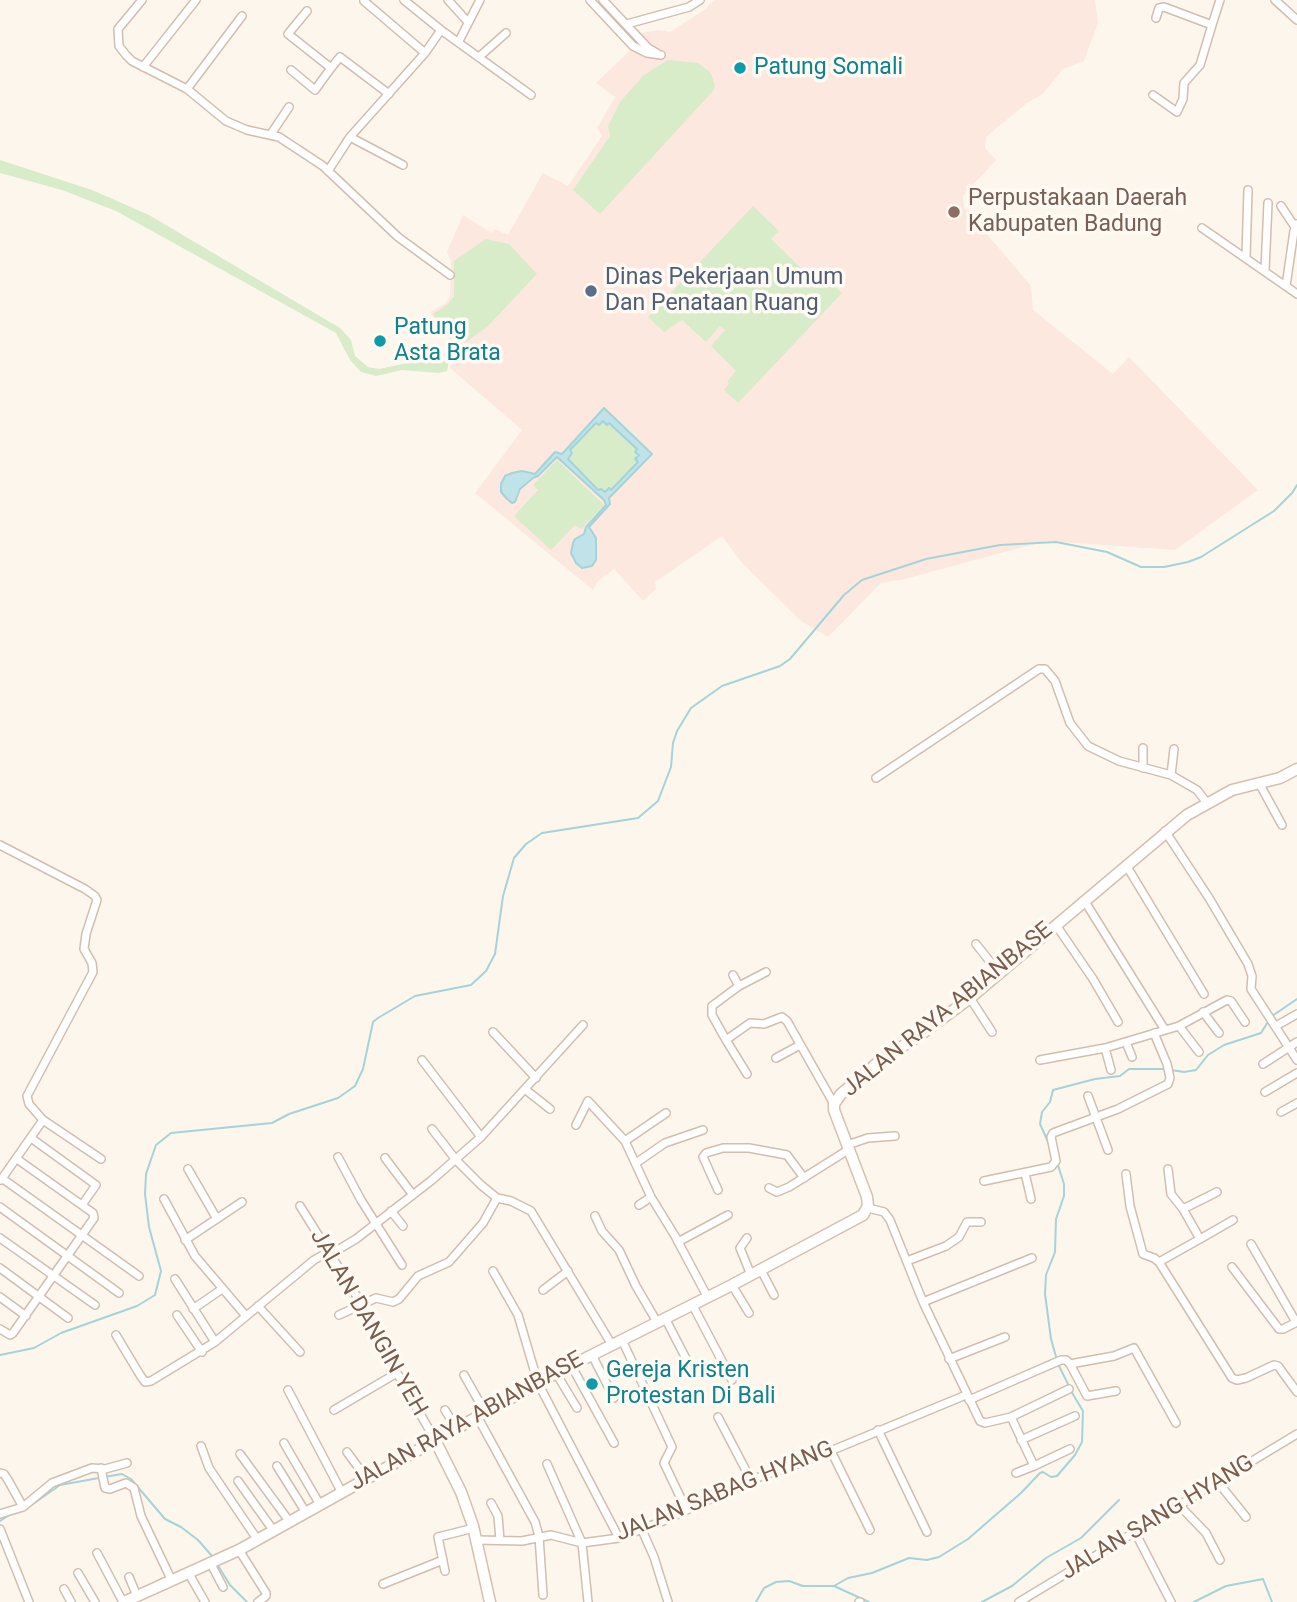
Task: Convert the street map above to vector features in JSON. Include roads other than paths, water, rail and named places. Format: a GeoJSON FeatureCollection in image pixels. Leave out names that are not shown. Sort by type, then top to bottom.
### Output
{"type":"FeatureCollection","features":[{"type":"Feature","properties":{"kind":"main road","name":"JALAN RAYA ABIANBASE"},"geometry":{"type":"LineString","coordinates":[[124,1602],[215,1562],[571,1364],[732,1285],[857,1219],[867,1208],[867,1197],[834,1104],[851,1085],[882,1059],[916,1038],[970,998],[1165,831],[1207,803],[1241,786],[1280,778],[1297,769]]}},
{"type":"Feature","properties":{"kind":"main road"},"geometry":{"type":"LineString","coordinates":[[435,1440],[461,1492],[474,1528],[490,1602]]}},
{"type":"Feature","properties":{"kind":"street"},"geometry":{"type":"LineString","coordinates":[[142,0],[120,25],[117,38],[126,55],[143,67],[187,89],[226,121],[286,141],[328,171],[398,237],[450,275]]}},
{"type":"Feature","properties":{"kind":"street"},"geometry":{"type":"LineString","coordinates":[[143,67],[196,0]]}},
{"type":"Feature","properties":{"kind":"street"},"geometry":{"type":"LineString","coordinates":[[404,0],[530,95]]}},
{"type":"Feature","properties":{"kind":"street"},"geometry":{"type":"LineString","coordinates":[[448,0],[467,21]]}},
{"type":"Feature","properties":{"kind":"street"},"geometry":{"type":"LineString","coordinates":[[459,41],[480,0]]}},
{"type":"Feature","properties":{"kind":"street"},"geometry":{"type":"LineString","coordinates":[[590,0],[633,46],[647,54],[661,55],[648,47],[603,0]]}},
{"type":"Feature","properties":{"kind":"street"},"geometry":{"type":"LineString","coordinates":[[628,24],[689,7],[701,0]]}},
{"type":"Feature","properties":{"kind":"street"},"geometry":{"type":"LineString","coordinates":[[1153,95],[1177,112],[1183,99],[1184,83],[1200,65],[1220,0]]}},
{"type":"Feature","properties":{"kind":"street"},"geometry":{"type":"LineString","coordinates":[[1275,0],[1297,20]]}},
{"type":"Feature","properties":{"kind":"street"},"geometry":{"type":"LineString","coordinates":[[364,1],[425,53]]}},
{"type":"Feature","properties":{"kind":"street"},"geometry":{"type":"LineString","coordinates":[[1156,18],[1159,8],[1164,7],[1212,25]]}},
{"type":"Feature","properties":{"kind":"street"},"geometry":{"type":"LineString","coordinates":[[307,11],[288,34],[331,68]]}},
{"type":"Feature","properties":{"kind":"street"},"geometry":{"type":"LineString","coordinates":[[607,18],[614,11]]}},
{"type":"Feature","properties":{"kind":"street"},"geometry":{"type":"LineString","coordinates":[[187,89],[242,16]]}},
{"type":"Feature","properties":{"kind":"street"},"geometry":{"type":"LineString","coordinates":[[328,171],[350,137],[425,53],[441,30]]}},
{"type":"Feature","properties":{"kind":"street"},"geometry":{"type":"LineString","coordinates":[[479,57],[506,33]]}},
{"type":"Feature","properties":{"kind":"street"},"geometry":{"type":"LineString","coordinates":[[290,70],[315,90],[340,57],[389,94]]}},
{"type":"Feature","properties":{"kind":"street"},"geometry":{"type":"LineString","coordinates":[[271,134],[289,107]]}},
{"type":"Feature","properties":{"kind":"street"},"geometry":{"type":"LineString","coordinates":[[350,137],[403,165]]}},
{"type":"Feature","properties":{"kind":"street"},"geometry":{"type":"LineString","coordinates":[[1246,257],[1248,191]]}},
{"type":"Feature","properties":{"kind":"street"},"geometry":{"type":"LineString","coordinates":[[1265,270],[1268,202]]}},
{"type":"Feature","properties":{"kind":"street"},"geometry":{"type":"LineString","coordinates":[[1281,206],[1296,226],[1286,286]]}},
{"type":"Feature","properties":{"kind":"street"},"geometry":{"type":"LineString","coordinates":[[1202,228],[1297,294]]}},
{"type":"Feature","properties":{"kind":"street"},"geometry":{"type":"LineString","coordinates":[[876,778],[1039,669],[1045,668],[1052,675],[1070,723],[1082,741],[1094,750],[1119,761],[1171,775],[1198,790],[1207,803]]}},
{"type":"Feature","properties":{"kind":"street"},"geometry":{"type":"LineString","coordinates":[[1143,747],[1143,768]]}},
{"type":"Feature","properties":{"kind":"street"},"geometry":{"type":"LineString","coordinates":[[1171,775],[1174,749]]}},
{"type":"Feature","properties":{"kind":"street"},"geometry":{"type":"LineString","coordinates":[[1259,783],[1282,825]]}},
{"type":"Feature","properties":{"kind":"street"},"geometry":{"type":"LineString","coordinates":[[1165,831],[1248,964],[1252,976],[1251,989],[1297,1060]]}},
{"type":"Feature","properties":{"kind":"street"},"geometry":{"type":"LineString","coordinates":[[0,845],[85,889],[97,900],[86,933],[84,949],[92,962],[93,972],[27,1096],[29,1104],[43,1120],[101,1159]]}},
{"type":"Feature","properties":{"kind":"street"},"geometry":{"type":"LineString","coordinates":[[1126,865],[1204,994]]}},
{"type":"Feature","properties":{"kind":"street"},"geometry":{"type":"LineString","coordinates":[[1084,900],[1165,1030]]}},
{"type":"Feature","properties":{"kind":"street"},"geometry":{"type":"LineString","coordinates":[[1056,925],[1118,1022]]}},
{"type":"Feature","properties":{"kind":"street"},"geometry":{"type":"LineString","coordinates":[[976,944],[999,973]]}},
{"type":"Feature","properties":{"kind":"street"},"geometry":{"type":"LineString","coordinates":[[747,1073],[710,1010],[715,1002],[766,972]]}},
{"type":"Feature","properties":{"kind":"street"},"geometry":{"type":"LineString","coordinates":[[733,975],[739,986]]}},
{"type":"Feature","properties":{"kind":"street"},"geometry":{"type":"LineString","coordinates":[[970,998],[992,1032]]}},
{"type":"Feature","properties":{"kind":"street"},"geometry":{"type":"LineString","coordinates":[[1040,1060],[1105,1048],[1179,1026],[1229,1000],[1245,1022]]}},
{"type":"Feature","properties":{"kind":"street"},"geometry":{"type":"LineString","coordinates":[[1203,1012],[1219,1033]]}},
{"type":"Feature","properties":{"kind":"street"},"geometry":{"type":"LineString","coordinates":[[1275,1025],[1297,1014]]}},
{"type":"Feature","properties":{"kind":"street"},"geometry":{"type":"LineString","coordinates":[[726,1040],[750,1023],[764,1024],[779,1017],[787,1021],[834,1104]]}},
{"type":"Feature","properties":{"kind":"street"},"geometry":{"type":"LineString","coordinates":[[116,1335],[145,1382],[202,1352],[314,1260],[356,1239],[456,1160],[481,1138],[583,1025]]}},
{"type":"Feature","properties":{"kind":"street"},"geometry":{"type":"LineString","coordinates":[[1179,1026],[1199,1052]]}},
{"type":"Feature","properties":{"kind":"street"},"geometry":{"type":"LineString","coordinates":[[493,1032],[536,1078]]}},
{"type":"Feature","properties":{"kind":"street"},"geometry":{"type":"LineString","coordinates":[[984,1181],[1051,1167],[1056,1161],[1051,1137],[1053,1133],[1118,1109],[1164,1087],[1170,1081],[1168,1068],[1154,1033]]}},
{"type":"Feature","properties":{"kind":"street"},"geometry":{"type":"LineString","coordinates":[[1126,1042],[1132,1057]]}},
{"type":"Feature","properties":{"kind":"street"},"geometry":{"type":"LineString","coordinates":[[1263,1064],[1297,1042]]}},
{"type":"Feature","properties":{"kind":"street"},"geometry":{"type":"LineString","coordinates":[[776,1058],[800,1045]]}},
{"type":"Feature","properties":{"kind":"street"},"geometry":{"type":"LineString","coordinates":[[1105,1048],[1111,1070]]}},
{"type":"Feature","properties":{"kind":"street"},"geometry":{"type":"LineString","coordinates":[[422,1060],[481,1138]]}},
{"type":"Feature","properties":{"kind":"street"},"geometry":{"type":"LineString","coordinates":[[1265,1092],[1297,1073]]}},
{"type":"Feature","properties":{"kind":"street"},"geometry":{"type":"LineString","coordinates":[[526,1090],[550,1109]]}},
{"type":"Feature","properties":{"kind":"street"},"geometry":{"type":"LineString","coordinates":[[1088,1096],[1108,1150]]}},
{"type":"Feature","properties":{"kind":"street"},"geometry":{"type":"LineString","coordinates":[[576,1125],[588,1101],[625,1141],[651,1197],[707,1296]]}},
{"type":"Feature","properties":{"kind":"street"},"geometry":{"type":"LineString","coordinates":[[1281,1112],[1297,1103]]}},
{"type":"Feature","properties":{"kind":"street"},"geometry":{"type":"LineString","coordinates":[[625,1141],[666,1113]]}},
{"type":"Feature","properties":{"kind":"street"},"geometry":{"type":"LineString","coordinates":[[43,1120],[1,1180],[139,1276]]}},
{"type":"Feature","properties":{"kind":"street"},"geometry":{"type":"LineString","coordinates":[[432,1129],[456,1160],[481,1185],[497,1198],[511,1201],[531,1211],[617,1342],[672,1447],[664,1463],[686,1509]]}},
{"type":"Feature","properties":{"kind":"street"},"geometry":{"type":"LineString","coordinates":[[636,1163],[666,1143],[703,1130]]}},
{"type":"Feature","properties":{"kind":"street"},"geometry":{"type":"LineString","coordinates":[[769,1188],[782,1191],[848,1147],[868,1138],[895,1136]]}},
{"type":"Feature","properties":{"kind":"street"},"geometry":{"type":"LineString","coordinates":[[31,1138],[96,1185],[82,1205]]}},
{"type":"Feature","properties":{"kind":"street"},"geometry":{"type":"LineString","coordinates":[[718,1189],[703,1157],[706,1153],[723,1148],[749,1147],[787,1155],[804,1178]]}},
{"type":"Feature","properties":{"kind":"street"},"geometry":{"type":"LineString","coordinates":[[338,1157],[402,1265]]}},
{"type":"Feature","properties":{"kind":"street"},"geometry":{"type":"LineString","coordinates":[[385,1158],[413,1195]]}},
{"type":"Feature","properties":{"kind":"street"},"geometry":{"type":"LineString","coordinates":[[0,1329],[11,1335],[94,1216],[17,1159]]}},
{"type":"Feature","properties":{"kind":"street"},"geometry":{"type":"LineString","coordinates":[[188,1169],[217,1219]]}},
{"type":"Feature","properties":{"kind":"street"},"geometry":{"type":"LineString","coordinates":[[1168,1169],[1171,1194],[1200,1239]]}},
{"type":"Feature","properties":{"kind":"street"},"geometry":{"type":"LineString","coordinates":[[1025,1173],[1031,1199]]}},
{"type":"Feature","properties":{"kind":"street"},"geometry":{"type":"LineString","coordinates":[[1126,1174],[1130,1206],[1143,1254],[1159,1262],[1232,1378],[1246,1378],[1274,1365],[1278,1366],[1297,1392]]}},
{"type":"Feature","properties":{"kind":"street"},"geometry":{"type":"LineString","coordinates":[[1182,1209],[1217,1192]]}},
{"type":"Feature","properties":{"kind":"street"},"geometry":{"type":"LineString","coordinates":[[639,1205],[651,1197]]}},
{"type":"Feature","properties":{"kind":"street"},"geometry":{"type":"LineString","coordinates":[[340,1315],[376,1298],[393,1302],[399,1299],[418,1276],[449,1262],[483,1223],[497,1198]]}},
{"type":"Feature","properties":{"kind":"street"},"geometry":{"type":"LineString","coordinates":[[164,1199],[195,1256],[246,1317]]}},
{"type":"Feature","properties":{"kind":"street"},"geometry":{"type":"LineString","coordinates":[[185,1240],[242,1202]]}},
{"type":"Feature","properties":{"kind":"street","name":"JALAN DANGIN YEH"},"geometry":{"type":"LineString","coordinates":[[300,1206],[363,1306],[435,1440]]}},
{"type":"Feature","properties":{"kind":"street"},"geometry":{"type":"LineString","coordinates":[[0,1207],[120,1293]]}},
{"type":"Feature","properties":{"kind":"street"},"geometry":{"type":"LineString","coordinates":[[867,1208],[886,1214],[967,1398],[983,1423],[1011,1417],[1069,1389]]}},
{"type":"Feature","properties":{"kind":"street"},"geometry":{"type":"LineString","coordinates":[[391,1210],[403,1226]]}},
{"type":"Feature","properties":{"kind":"street"},"geometry":{"type":"LineString","coordinates":[[678,1242],[729,1215]]}},
{"type":"Feature","properties":{"kind":"street"},"geometry":{"type":"LineString","coordinates":[[595,1216],[602,1231],[619,1250],[636,1286],[693,1372]]}},
{"type":"Feature","properties":{"kind":"street"},"geometry":{"type":"LineString","coordinates":[[1159,1262],[1233,1220]]}},
{"type":"Feature","properties":{"kind":"street"},"geometry":{"type":"LineString","coordinates":[[907,1261],[946,1246],[960,1237],[967,1222],[981,1222]]}},
{"type":"Feature","properties":{"kind":"street"},"geometry":{"type":"LineString","coordinates":[[0,1238],[94,1305]]}},
{"type":"Feature","properties":{"kind":"street"},"geometry":{"type":"LineString","coordinates":[[747,1238],[740,1248],[774,1295]]}},
{"type":"Feature","properties":{"kind":"street"},"geometry":{"type":"LineString","coordinates":[[1232,1267],[1279,1329],[1296,1322],[1251,1244]]}},
{"type":"Feature","properties":{"kind":"street"},"geometry":{"type":"LineString","coordinates":[[923,1302],[1032,1258]]}},
{"type":"Feature","properties":{"kind":"street"},"geometry":{"type":"LineString","coordinates":[[0,1268],[68,1318]]}},
{"type":"Feature","properties":{"kind":"street"},"geometry":{"type":"LineString","coordinates":[[493,1270],[518,1315],[538,1382],[619,1538]]}},
{"type":"Feature","properties":{"kind":"street"},"geometry":{"type":"LineString","coordinates":[[543,1290],[568,1271]]}},
{"type":"Feature","properties":{"kind":"street"},"geometry":{"type":"LineString","coordinates":[[174,1279],[215,1342]]}},
{"type":"Feature","properties":{"kind":"street"},"geometry":{"type":"LineString","coordinates":[[732,1285],[749,1313]]}},
{"type":"Feature","properties":{"kind":"street"},"geometry":{"type":"LineString","coordinates":[[193,1309],[222,1289]]}},
{"type":"Feature","properties":{"kind":"street"},"geometry":{"type":"LineString","coordinates":[[0,1297],[26,1315]]}},
{"type":"Feature","properties":{"kind":"street"},"geometry":{"type":"LineString","coordinates":[[692,1304],[732,1380]]}},
{"type":"Feature","properties":{"kind":"street"},"geometry":{"type":"LineString","coordinates":[[258,1307],[300,1352]]}},
{"type":"Feature","properties":{"kind":"street"},"geometry":{"type":"LineString","coordinates":[[177,1315],[202,1352]]}},
{"type":"Feature","properties":{"kind":"street"},"geometry":{"type":"LineString","coordinates":[[949,1359],[1005,1337]]}},
{"type":"Feature","properties":{"kind":"street","name":"JALAN SABAG HYANG"},"geometry":{"type":"LineString","coordinates":[[477,1540],[522,1541],[551,1535],[582,1543],[619,1538],[751,1479],[811,1459],[878,1430],[1058,1362],[1066,1360],[1070,1364],[1114,1356],[1134,1348],[1176,1423]]}},
{"type":"Feature","properties":{"kind":"street"},"geometry":{"type":"LineString","coordinates":[[592,1355],[614,1398]]}},
{"type":"Feature","properties":{"kind":"street"},"geometry":{"type":"LineString","coordinates":[[571,1364],[614,1443]]}},
{"type":"Feature","properties":{"kind":"street"},"geometry":{"type":"LineString","coordinates":[[1070,1364],[1085,1395],[1116,1391]]}},
{"type":"Feature","properties":{"kind":"street"},"geometry":{"type":"LineString","coordinates":[[334,1410],[397,1373]]}},
{"type":"Feature","properties":{"kind":"street"},"geometry":{"type":"LineString","coordinates":[[555,1373],[577,1408]]}},
{"type":"Feature","properties":{"kind":"street"},"geometry":{"type":"LineString","coordinates":[[464,1375],[528,1506],[539,1536],[543,1595]]}},
{"type":"Feature","properties":{"kind":"street"},"geometry":{"type":"LineString","coordinates":[[288,1390],[341,1491]]}},
{"type":"Feature","properties":{"kind":"street"},"geometry":{"type":"LineString","coordinates":[[445,1410],[456,1428]]}},
{"type":"Feature","properties":{"kind":"street"},"geometry":{"type":"LineString","coordinates":[[1021,1440],[1075,1416]]}},
{"type":"Feature","properties":{"kind":"street"},"geometry":{"type":"LineString","coordinates":[[1011,1417],[1034,1466]]}},
{"type":"Feature","properties":{"kind":"street"},"geometry":{"type":"LineString","coordinates":[[718,1418],[751,1479]]}},
{"type":"Feature","properties":{"kind":"street"},"geometry":{"type":"LineString","coordinates":[[878,1430],[927,1532]]}},
{"type":"Feature","properties":{"kind":"street","name":"JALAN SANG HYANG"},"geometry":{"type":"LineString","coordinates":[[1019,1602],[1297,1434]]}},
{"type":"Feature","properties":{"kind":"street"},"geometry":{"type":"LineString","coordinates":[[284,1443],[319,1503]]}},
{"type":"Feature","properties":{"kind":"street"},"geometry":{"type":"LineString","coordinates":[[201,1446],[209,1468],[257,1539]]}},
{"type":"Feature","properties":{"kind":"street"},"geometry":{"type":"LineString","coordinates":[[830,1449],[870,1530]]}},
{"type":"Feature","properties":{"kind":"street"},"geometry":{"type":"LineString","coordinates":[[1016,1473],[1070,1449]]}},
{"type":"Feature","properties":{"kind":"street"},"geometry":{"type":"LineString","coordinates":[[347,1452],[366,1478]]}},
{"type":"Feature","properties":{"kind":"street"},"geometry":{"type":"LineString","coordinates":[[240,1454],[289,1521]]}},
{"type":"Feature","properties":{"kind":"street"},"geometry":{"type":"LineString","coordinates":[[0,1514],[23,1507],[52,1483],[92,1468],[102,1470],[127,1463]]}},
{"type":"Feature","properties":{"kind":"street"},"geometry":{"type":"LineString","coordinates":[[547,1464],[582,1543],[588,1602]]}},
{"type":"Feature","properties":{"kind":"street"},"geometry":{"type":"LineString","coordinates":[[277,1466],[305,1511]]}},
{"type":"Feature","properties":{"kind":"street"},"geometry":{"type":"LineString","coordinates":[[102,1470],[103,1483],[108,1489],[126,1483],[134,1488],[141,1516],[172,1581]]}},
{"type":"Feature","properties":{"kind":"street"},"geometry":{"type":"LineString","coordinates":[[0,1473],[4,1474],[23,1507]]}},
{"type":"Feature","properties":{"kind":"street"},"geometry":{"type":"LineString","coordinates":[[238,1481],[273,1530]]}},
{"type":"Feature","properties":{"kind":"street"},"geometry":{"type":"LineString","coordinates":[[1217,1481],[1246,1517]]}},
{"type":"Feature","properties":{"kind":"street"},"geometry":{"type":"LineString","coordinates":[[491,1503],[498,1516],[500,1540]]}},
{"type":"Feature","properties":{"kind":"street"},"geometry":{"type":"LineString","coordinates":[[1178,1504],[1206,1533],[1220,1560]]}},
{"type":"Feature","properties":{"kind":"street"},"geometry":{"type":"LineString","coordinates":[[445,1571],[438,1537],[474,1528]]}},
{"type":"Feature","properties":{"kind":"street"},"geometry":{"type":"LineString","coordinates":[[0,1529],[29,1602]]}},
{"type":"Feature","properties":{"kind":"street"},"geometry":{"type":"LineString","coordinates":[[642,1530],[654,1557],[667,1602]]}},
{"type":"Feature","properties":{"kind":"street"},"geometry":{"type":"LineString","coordinates":[[1135,1532],[1171,1602]]}},
{"type":"Feature","properties":{"kind":"street"},"geometry":{"type":"LineString","coordinates":[[239,1549],[266,1593],[258,1602]]}},
{"type":"Feature","properties":{"kind":"street"},"geometry":{"type":"LineString","coordinates":[[97,1553],[124,1602]]}},
{"type":"Feature","properties":{"kind":"street"},"geometry":{"type":"LineString","coordinates":[[383,1584],[443,1560]]}},
{"type":"Feature","properties":{"kind":"street"},"geometry":{"type":"LineString","coordinates":[[215,1562],[223,1587]]}},
{"type":"Feature","properties":{"kind":"street"},"geometry":{"type":"LineString","coordinates":[[79,1573],[95,1602]]}},
{"type":"Feature","properties":{"kind":"street"},"geometry":{"type":"LineString","coordinates":[[189,1574],[205,1602]]}},
{"type":"Feature","properties":{"kind":"street"},"geometry":{"type":"LineString","coordinates":[[128,1577],[137,1596]]}},
{"type":"Feature","properties":{"kind":"street"},"geometry":{"type":"LineString","coordinates":[[64,1589],[71,1602]]}},
{"type":"Feature","properties":{"kind":"water"},"geometry":{"type":"Polygon","coordinates":[[[604,408],[652,454],[609,498],[610,504],[589,527],[596,538],[596,560],[592,566],[582,568],[576,563],[571,553],[573,543],[584,534],[586,527],[606,505],[604,500],[557,457],[520,489],[515,502],[512,503],[501,492],[505,476],[522,471],[535,474],[555,452],[562,454],[604,408]],[[603,421],[599,425],[596,423],[570,450],[572,453],[568,459],[598,490],[605,492],[609,488],[611,490],[638,462],[635,459],[639,455],[635,452],[637,449],[609,423],[607,425],[603,421]]]}},
{"type":"Feature","properties":{"kind":"waterway"},"geometry":{"type":"LineString","coordinates":[[0,1355],[34,1348],[61,1333],[137,1306],[155,1295],[161,1271],[149,1227],[145,1194],[146,1174],[156,1145],[171,1133],[272,1123],[289,1114],[338,1098],[355,1086],[363,1069],[373,1022],[415,996],[471,985],[486,971],[495,954],[503,896],[514,858],[526,844],[542,833],[638,818],[658,801],[671,767],[677,731],[691,708],[722,686],[780,666],[790,659],[844,595],[862,580],[926,559],[1000,545],[1056,542],[1107,552],[1141,567],[1164,567],[1188,562],[1201,557],[1274,511],[1297,485]]}},
{"type":"Feature","properties":{"kind":"waterway"},"geometry":{"type":"LineString","coordinates":[[1272,1016],[1297,999]]}},
{"type":"Feature","properties":{"kind":"waterway"},"geometry":{"type":"LineString","coordinates":[[1171,1070],[1196,1070],[1208,1055],[1224,1045],[1261,1033],[1269,1020]]}},
{"type":"Feature","properties":{"kind":"waterway"},"geometry":{"type":"LineString","coordinates":[[1049,1144],[1040,1124],[1042,1112],[1050,1102],[1053,1090],[1095,1079],[1120,1076],[1129,1069],[1166,1069]]}},
{"type":"Feature","properties":{"kind":"waterway"},"geometry":{"type":"LineString","coordinates":[[1057,1162],[1064,1184],[1064,1196],[1056,1219],[1055,1252],[1046,1275],[1045,1294],[1051,1339],[1057,1360]]}},
{"type":"Feature","properties":{"kind":"waterway"},"geometry":{"type":"LineString","coordinates":[[1059,1366],[1069,1386]]}},
{"type":"Feature","properties":{"kind":"waterway"},"geometry":{"type":"LineString","coordinates":[[834,1586],[848,1578],[872,1573],[909,1558],[927,1560],[939,1557],[968,1539],[1040,1473],[1057,1476],[1082,1442],[1083,1411],[1071,1391]]}},
{"type":"Feature","properties":{"kind":"waterway"},"geometry":{"type":"LineString","coordinates":[[104,1477],[122,1474],[131,1479],[165,1519],[198,1540],[212,1556]]}},
{"type":"Feature","properties":{"kind":"waterway"},"geometry":{"type":"LineString","coordinates":[[23,1511],[60,1485],[99,1478]]}},
{"type":"Feature","properties":{"kind":"waterway"},"geometry":{"type":"LineString","coordinates":[[982,1602],[1012,1586],[1046,1558],[1081,1538],[1119,1500]]}},
{"type":"Feature","properties":{"kind":"waterway"},"geometry":{"type":"LineString","coordinates":[[0,1521],[11,1514]]}},
{"type":"Feature","properties":{"kind":"waterway"},"geometry":{"type":"LineString","coordinates":[[217,1564],[230,1585],[247,1602]]}},
{"type":"Feature","properties":{"kind":"waterway"},"geometry":{"type":"LineString","coordinates":[[1194,1602],[1226,1586],[1263,1579],[1272,1602]]}},
{"type":"Feature","properties":{"kind":"waterway"},"geometry":{"type":"LineString","coordinates":[[756,1602],[764,1588],[776,1582],[789,1581],[803,1586],[834,1586],[869,1602]]}},
{"type":"Feature","properties":{"kind":"place","name":"Patung Somali"},"geometry":{"type":"Point","coordinates":[740,68]}},
{"type":"Feature","properties":{"kind":"place","name":"Perpustakaan Daerah Kabupaten Badung"},"geometry":{"type":"Point","coordinates":[954,212]}},
{"type":"Feature","properties":{"kind":"place","name":"Dinas Pekerjaan Umum Dan Penataan Ruang"},"geometry":{"type":"Point","coordinates":[591,291]}},
{"type":"Feature","properties":{"kind":"place","name":"Patung Asta Brata"},"geometry":{"type":"Point","coordinates":[380,341]}},
{"type":"Feature","properties":{"kind":"place","name":"Gereja Kristen Protestan Di Bali"},"geometry":{"type":"Point","coordinates":[592,1384]}}]}
